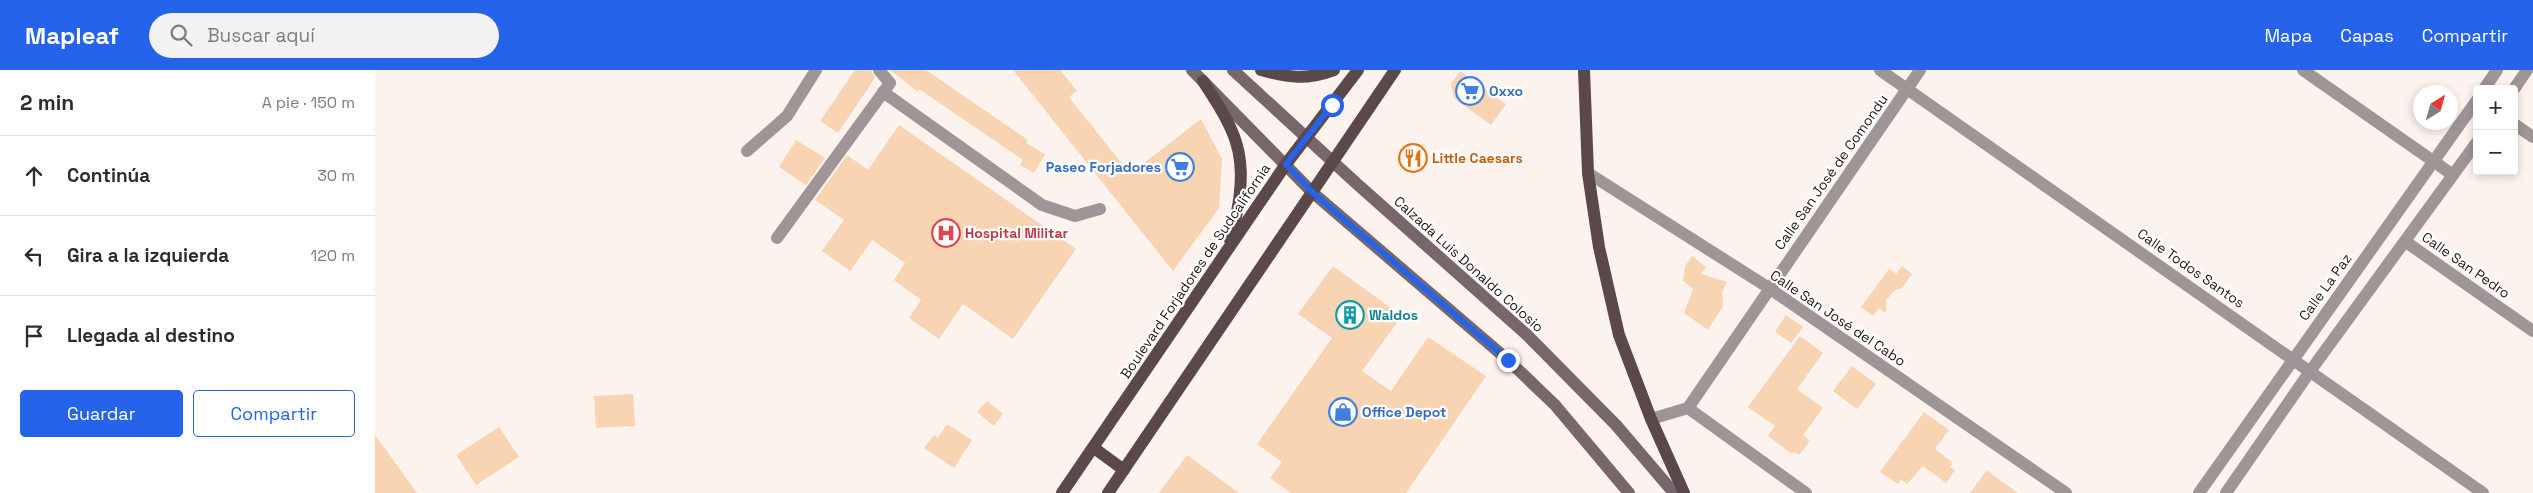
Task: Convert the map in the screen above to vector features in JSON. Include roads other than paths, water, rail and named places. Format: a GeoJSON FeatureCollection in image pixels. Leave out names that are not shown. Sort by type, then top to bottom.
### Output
{"type":"FeatureCollection","features":[{"type":"Feature","properties":{"kind":"main road"},"geometry":{"type":"LineString","coordinates":[[1192,70],[1312,192],[1508,360],[1555,405],[1629,493]]}},
{"type":"Feature","properties":{"kind":"main road","name":"Calzada Luis Donaldo Colosio"},"geometry":{"type":"LineString","coordinates":[[1233,70],[1332,162],[1533,341],[1611,419],[1674,493]]}},
{"type":"Feature","properties":{"kind":"main road"},"geometry":{"type":"LineString","coordinates":[[1261,70],[1287,78],[1317,76],[1335,70]]}},
{"type":"Feature","properties":{"kind":"main road","name":"Boulevard Forjadores de Sudcalifornia"},"geometry":{"type":"LineString","coordinates":[[1062,493],[1286,164],[1358,70]]}},
{"type":"Feature","properties":{"kind":"main road"},"geometry":{"type":"LineString","coordinates":[[1108,493],[1395,70]]}},
{"type":"Feature","properties":{"kind":"main road"},"geometry":{"type":"LineString","coordinates":[[1584,70],[1588,173],[1599,247],[1619,335],[1651,419],[1684,493]]}},
{"type":"Feature","properties":{"kind":"main road"},"geometry":{"type":"LineString","coordinates":[[1203,81],[1229,124],[1237,142],[1240,207],[1227,252]]}},
{"type":"Feature","properties":{"kind":"main road"},"geometry":{"type":"LineString","coordinates":[[1094,448],[1124,470]]}},
{"type":"Feature","properties":{"kind":"street"},"geometry":{"type":"LineString","coordinates":[[747,151],[787,116],[816,70]]}},
{"type":"Feature","properties":{"kind":"street"},"geometry":{"type":"LineString","coordinates":[[777,238],[890,83],[879,70]]}},
{"type":"Feature","properties":{"kind":"street","name":"Calle Todos Santos"},"geometry":{"type":"LineString","coordinates":[[1880,70],[2311,370],[2483,493]]}},
{"type":"Feature","properties":{"kind":"street","name":"Calle San José de Comondu"},"geometry":{"type":"LineString","coordinates":[[1688,408],[1920,70]]}},
{"type":"Feature","properties":{"kind":"street"},"geometry":{"type":"LineString","coordinates":[[2303,70],[2453,176]]}},
{"type":"Feature","properties":{"kind":"street"},"geometry":{"type":"LineString","coordinates":[[2487,85],[2497,70]]}},
{"type":"Feature","properties":{"kind":"street"},"geometry":{"type":"LineString","coordinates":[[2517,85],[2527,70]]}},
{"type":"Feature","properties":{"kind":"street"},"geometry":{"type":"LineString","coordinates":[[883,92],[1042,205],[1075,216],[1100,209]]}},
{"type":"Feature","properties":{"kind":"street","name":"Calle La Paz"},"geometry":{"type":"LineString","coordinates":[[2199,493],[2473,106]]}},
{"type":"Feature","properties":{"kind":"street"},"geometry":{"type":"LineString","coordinates":[[2518,127],[2533,137]]}},
{"type":"Feature","properties":{"kind":"street"},"geometry":{"type":"LineString","coordinates":[[2226,493],[2311,370],[2473,148]]}},
{"type":"Feature","properties":{"kind":"street","name":"Calle San José del Cabo"},"geometry":{"type":"LineString","coordinates":[[1588,173],[1769,288],[2066,493]]}},
{"type":"Feature","properties":{"kind":"street","name":"Calle San Pedro"},"geometry":{"type":"LineString","coordinates":[[2406,242],[2533,331]]}},
{"type":"Feature","properties":{"kind":"street"},"geometry":{"type":"LineString","coordinates":[[1651,419],[1688,408],[1806,493]]}},
{"type":"Feature","properties":{"kind":"place","name":"Oxxo"},"geometry":{"type":"Point","coordinates":[1470,91]}},
{"type":"Feature","properties":{"kind":"place","name":"Little Caesars"},"geometry":{"type":"Point","coordinates":[1413,158]}},
{"type":"Feature","properties":{"kind":"place","name":"Paseo Forjadores"},"geometry":{"type":"Point","coordinates":[1180,167]}},
{"type":"Feature","properties":{"kind":"place","name":"Hospital Militar"},"geometry":{"type":"Point","coordinates":[946,233]}},
{"type":"Feature","properties":{"kind":"place","name":"Waldos"},"geometry":{"type":"Point","coordinates":[1350,315]}},
{"type":"Feature","properties":{"kind":"place","name":"Office Depot"},"geometry":{"type":"Point","coordinates":[1343,412]}}]}
